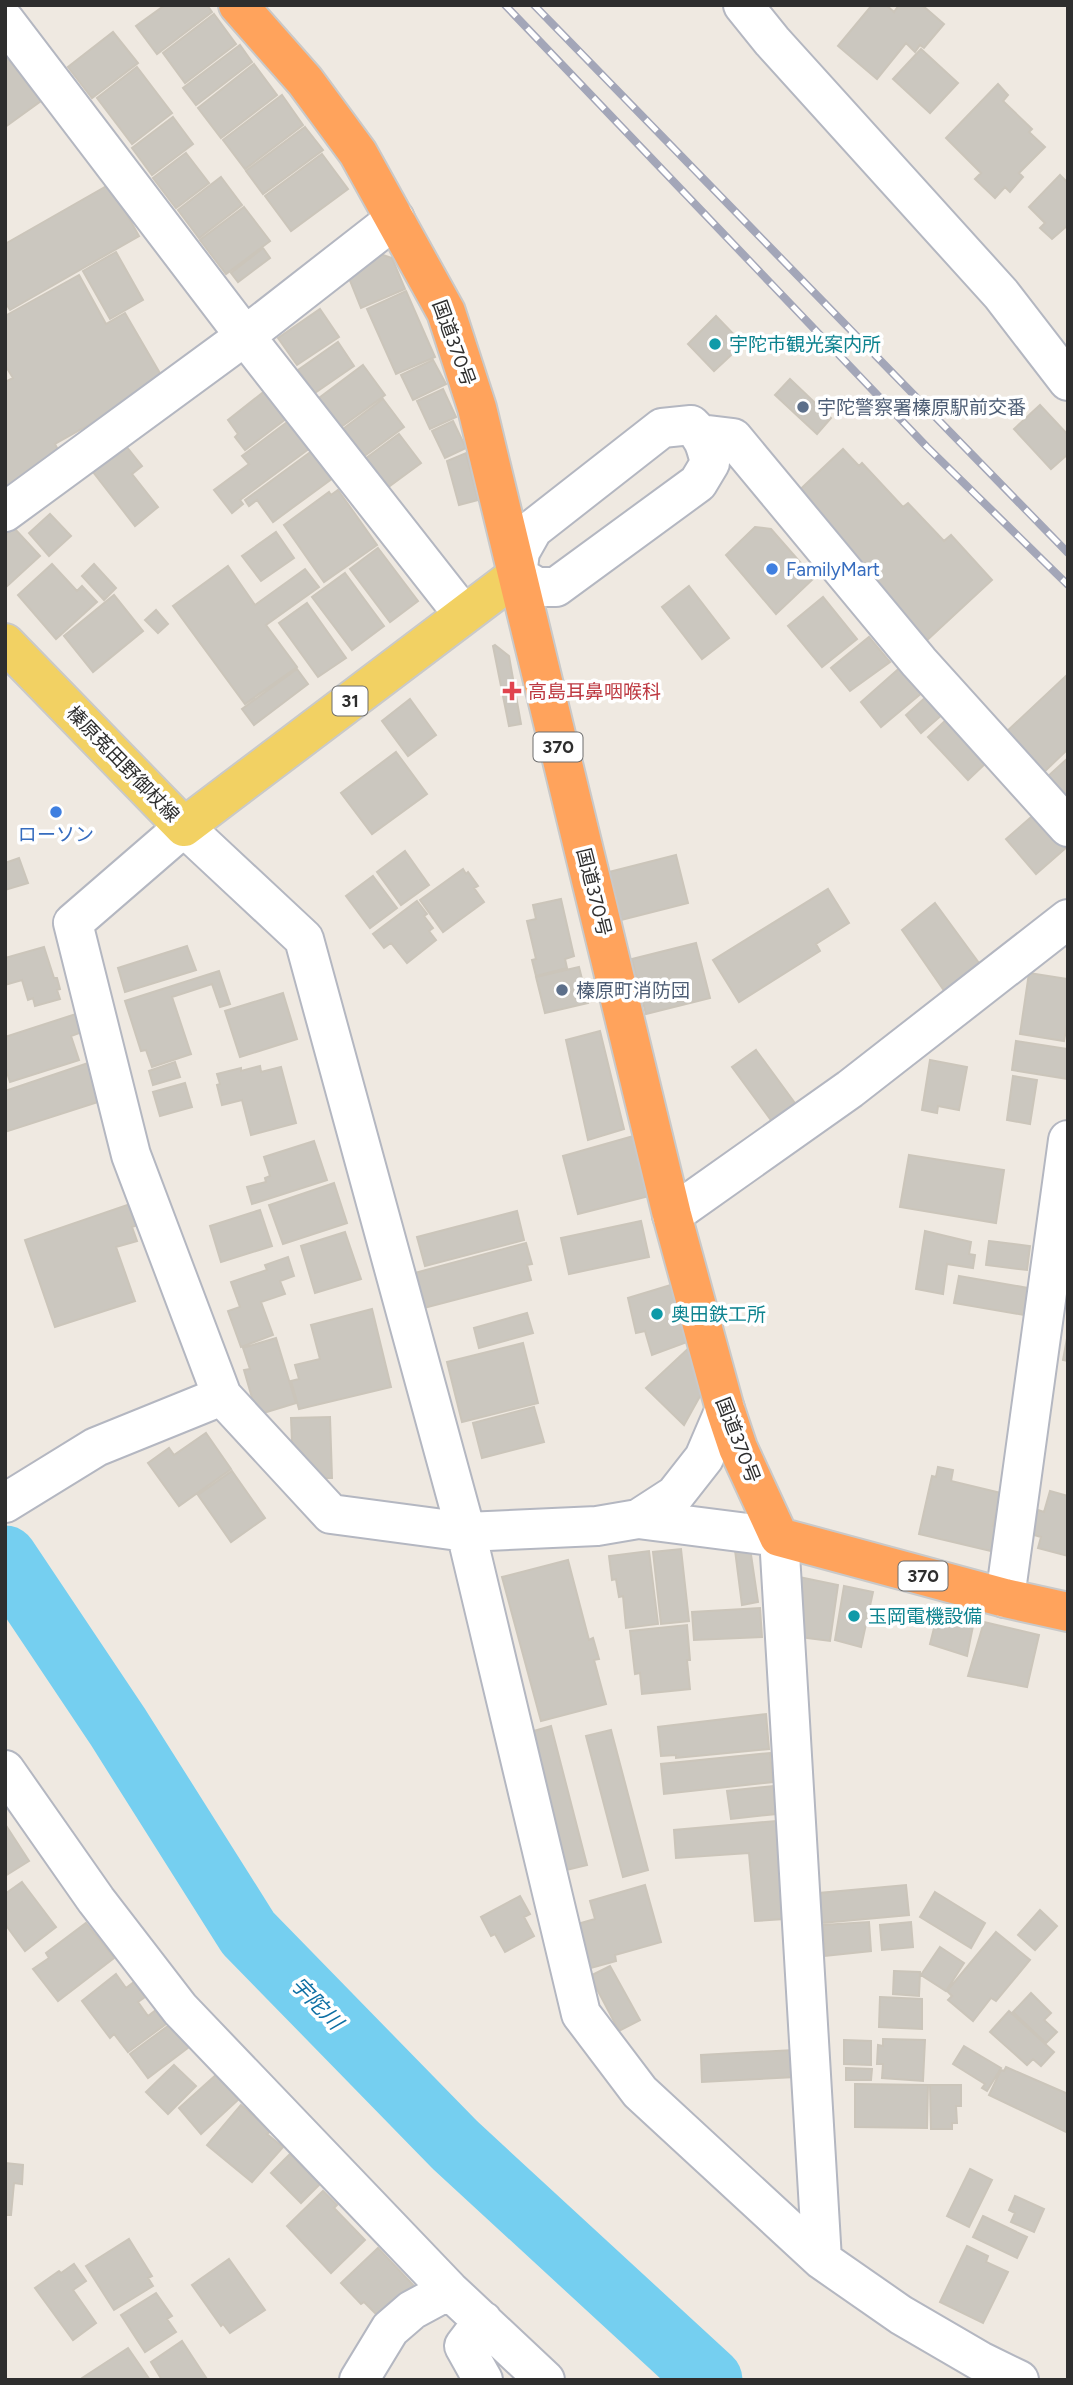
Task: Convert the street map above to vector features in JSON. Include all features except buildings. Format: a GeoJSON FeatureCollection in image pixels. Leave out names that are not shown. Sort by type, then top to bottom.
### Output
{"type":"FeatureCollection","features":[{"type":"Feature","properties":{"kind":"highway","name":"国道370号"},"geometry":{"type":"LineString","coordinates":[[238,5],[305,81],[358,153],[446,312],[477,408],[672,1215],[724,1409],[738,1448],[779,1537]]}},
{"type":"Feature","properties":{"kind":"highway","name":"370"},"geometry":{"type":"LineString","coordinates":[[779,1537],[1005,1598],[1068,1612]]}},
{"type":"Feature","properties":{"kind":"main road","name":"榛原菟田野御杖線"},"geometry":{"type":"LineString","coordinates":[[5,643],[184,827],[517,575]]}},
{"type":"Feature","properties":{"kind":"street"},"geometry":{"type":"LineString","coordinates":[[21,5],[5,19],[245,336],[463,614]]}},
{"type":"Feature","properties":{"kind":"street"},"geometry":{"type":"LineString","coordinates":[[743,5],[772,41],[1001,294],[1068,381]]}},
{"type":"Feature","properties":{"kind":"street"},"geometry":{"type":"LineString","coordinates":[[5,512],[245,336],[395,219]]}},
{"type":"Feature","properties":{"kind":"street"},"geometry":{"type":"LineString","coordinates":[[717,436],[710,463],[698,483],[556,587],[537,587],[517,575],[520,552],[533,529],[662,428],[691,425],[717,436],[1068,827]]}},
{"type":"Feature","properties":{"kind":"street"},"geometry":{"type":"LineString","coordinates":[[822,2260],[779,1537],[638,1519],[559,1529],[466,1532],[331,1514],[222,1396],[131,1155],[73,923],[184,827],[304,939],[466,1532],[582,2014],[640,2092],[822,2260],[901,2315],[980,2361],[1019,2380]]}},
{"type":"Feature","properties":{"kind":"street"},"geometry":{"type":"LineString","coordinates":[[672,1215],[850,1089],[1068,919]]}},
{"type":"Feature","properties":{"kind":"street"},"geometry":{"type":"LineString","coordinates":[[1005,1598],[1068,1140]]}},
{"type":"Feature","properties":{"kind":"street"},"geometry":{"type":"LineString","coordinates":[[5,1503],[96,1447],[222,1396]]}},
{"type":"Feature","properties":{"kind":"street"},"geometry":{"type":"LineString","coordinates":[[638,1519],[675,1495],[704,1458],[724,1409]]}},
{"type":"Feature","properties":{"kind":"street"},"geometry":{"type":"LineString","coordinates":[[5,1770],[96,1900],[180,2009],[449,2290],[545,2380]]}},
{"type":"Feature","properties":{"kind":"street"},"geometry":{"type":"LineString","coordinates":[[359,2380],[390,2329],[412,2310],[449,2290]]}},
{"type":"Feature","properties":{"kind":"street"},"geometry":{"type":"LineString","coordinates":[[483,2321],[464,2346],[483,2380]]}},
{"type":"Feature","properties":{"kind":"waterway","name":"宇陀川"},"geometry":{"type":"LineString","coordinates":[[5,1558],[118,1727],[248,1933],[455,2145],[710,2380]]}},
{"type":"Feature","properties":{"kind":"railway"},"geometry":{"type":"LineString","coordinates":[[505,5],[927,447],[1068,585]]}},
{"type":"Feature","properties":{"kind":"railway"},"geometry":{"type":"LineString","coordinates":[[534,5],[1068,553]]}},
{"type":"Feature","properties":{"kind":"place","name":"宇陀市観光案内所"},"geometry":{"type":"Point","coordinates":[715,344]}},
{"type":"Feature","properties":{"kind":"place","name":"宇陀警察署榛原駅前交番"},"geometry":{"type":"Point","coordinates":[803,407]}},
{"type":"Feature","properties":{"kind":"place","name":"FamilyMart"},"geometry":{"type":"Point","coordinates":[772,569]}},
{"type":"Feature","properties":{"kind":"place","name":"高島耳鼻咽喉科"},"geometry":{"type":"Point","coordinates":[512,691]}},
{"type":"Feature","properties":{"kind":"place","name":"ローソン"},"geometry":{"type":"Point","coordinates":[56,812]}},
{"type":"Feature","properties":{"kind":"place","name":"榛原町消防団"},"geometry":{"type":"Point","coordinates":[562,990]}},
{"type":"Feature","properties":{"kind":"place","name":"奥田鉄工所"},"geometry":{"type":"Point","coordinates":[657,1314]}},
{"type":"Feature","properties":{"kind":"place","name":"玉岡電機設備"},"geometry":{"type":"Point","coordinates":[854,1616]}}]}
